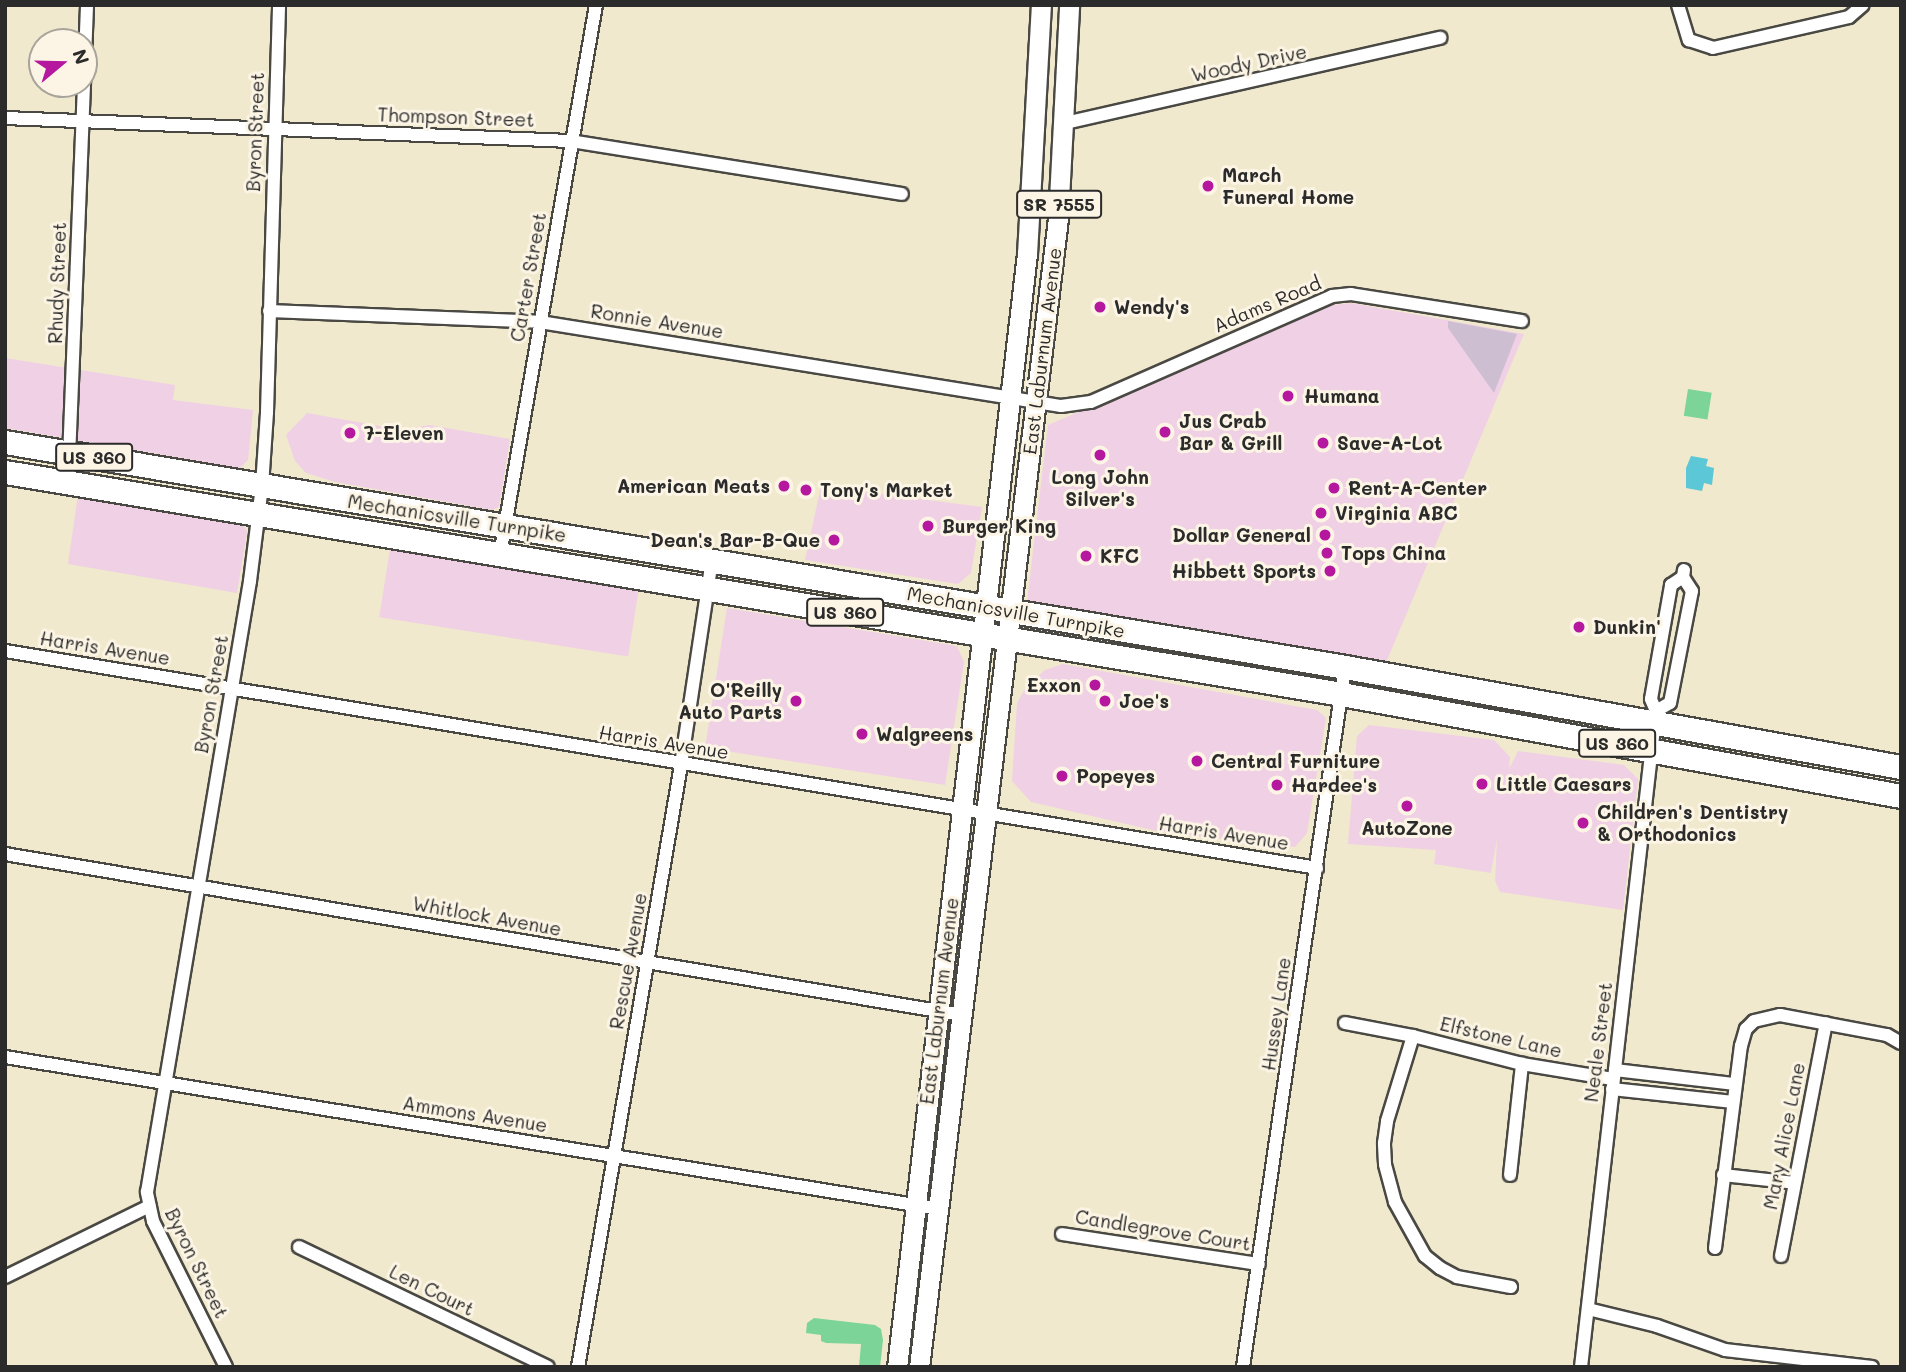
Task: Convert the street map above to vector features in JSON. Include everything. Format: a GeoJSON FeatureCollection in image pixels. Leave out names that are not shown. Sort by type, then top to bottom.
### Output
{"type":"FeatureCollection","features":[{"type":"Feature","properties":{"kind":"highway","name":"Mechanicsville Turnpike"},"geometry":{"type":"LineString","coordinates":[[5,442],[1345,667],[1656,716],[1901,767]]}},
{"type":"Feature","properties":{"kind":"highway","name":"Mechanicsville Turnpike"},"geometry":{"type":"LineString","coordinates":[[5,472],[1341,694],[1901,796]]}},
{"type":"Feature","properties":{"kind":"main road","name":"East Laburnum Avenue"},"geometry":{"type":"LineString","coordinates":[[897,1367],[1011,398],[1030,216],[1041,5]]}},
{"type":"Feature","properties":{"kind":"main road","name":"East Laburnum Avenue"},"geometry":{"type":"LineString","coordinates":[[919,1367],[1058,218],[1069,5]]}},
{"type":"Feature","properties":{"kind":"street","name":"Rhudy Street"},"geometry":{"type":"LineString","coordinates":[[86,28],[87,5]]}},
{"type":"Feature","properties":{"kind":"street","name":"Byron Street"},"geometry":{"type":"LineString","coordinates":[[226,1367],[162,1240],[149,1206],[147,1192],[199,887],[262,486],[279,5]]}},
{"type":"Feature","properties":{"kind":"street","name":"Carter Street"},"geometry":{"type":"LineString","coordinates":[[500,555],[596,5]]}},
{"type":"Feature","properties":{"kind":"street"},"geometry":{"type":"LineString","coordinates":[[1678,5],[1689,40],[1713,48],[1849,17],[1863,5]]}},
{"type":"Feature","properties":{"kind":"street","name":"Woody Drive"},"geometry":{"type":"LineString","coordinates":[[1065,123],[1440,38]]}},
{"type":"Feature","properties":{"kind":"street","name":"Rhudy Street"},"geometry":{"type":"LineString","coordinates":[[68,482],[84,98]]}},
{"type":"Feature","properties":{"kind":"street","name":"Thompson Street"},"geometry":{"type":"LineString","coordinates":[[5,117],[83,123],[571,141],[902,194]]}},
{"type":"Feature","properties":{"kind":"street","name":"Adams Road"},"geometry":{"type":"LineString","coordinates":[[1036,402],[1061,406],[1091,402],[1332,296],[1351,294],[1522,321]]}},
{"type":"Feature","properties":{"kind":"street","name":"Ronnie Avenue"},"geometry":{"type":"LineString","coordinates":[[269,311],[540,322],[1036,402]]}},
{"type":"Feature","properties":{"kind":"street","name":"Rescue Avenue"},"geometry":{"type":"LineString","coordinates":[[578,1367],[681,765],[712,561]]}},
{"type":"Feature","properties":{"kind":"street","name":"Neale Street"},"geometry":{"type":"LineString","coordinates":[[1581,1367],[1656,716],[1651,699],[1671,586],[1684,574],[1692,591],[1670,703],[1656,716]]}},
{"type":"Feature","properties":{"kind":"street","name":"Harris Avenue"},"geometry":{"type":"LineString","coordinates":[[5,651],[681,765],[1317,868]]}},
{"type":"Feature","properties":{"kind":"street","name":"Hussey Lane"},"geometry":{"type":"LineString","coordinates":[[1243,1367],[1345,667]]}},
{"type":"Feature","properties":{"kind":"street","name":"Whitlock Avenue"},"geometry":{"type":"LineString","coordinates":[[5,854],[962,1015]]}},
{"type":"Feature","properties":{"kind":"street"},"geometry":{"type":"LineString","coordinates":[[1715,1248],[1735,1084],[1746,1029],[1754,1021],[1780,1015],[1887,1035],[1901,1043]]}},
{"type":"Feature","properties":{"kind":"street"},"geometry":{"type":"LineString","coordinates":[[1345,1023],[1413,1036]]}},
{"type":"Feature","properties":{"kind":"street","name":"Mary Alice Lane"},"geometry":{"type":"LineString","coordinates":[[1781,1256],[1826,1023]]}},
{"type":"Feature","properties":{"kind":"street","name":"Elfstone Lane"},"geometry":{"type":"LineString","coordinates":[[1511,1287],[1457,1277],[1440,1268],[1424,1256],[1395,1202],[1385,1164],[1384,1143],[1387,1121],[1413,1036],[1522,1064],[1613,1079]]}},
{"type":"Feature","properties":{"kind":"street","name":"Ammons Avenue"},"geometry":{"type":"LineString","coordinates":[[5,1057],[939,1209]]}},
{"type":"Feature","properties":{"kind":"street"},"geometry":{"type":"LineString","coordinates":[[1510,1175],[1522,1064]]}},
{"type":"Feature","properties":{"kind":"street"},"geometry":{"type":"LineString","coordinates":[[1613,1079],[1735,1084]]}},
{"type":"Feature","properties":{"kind":"street"},"geometry":{"type":"LineString","coordinates":[[1613,1079],[1733,1102]]}},
{"type":"Feature","properties":{"kind":"street"},"geometry":{"type":"LineString","coordinates":[[1723,1175],[1795,1184]]}},
{"type":"Feature","properties":{"kind":"street"},"geometry":{"type":"LineString","coordinates":[[5,1277],[149,1206]]}},
{"type":"Feature","properties":{"kind":"street","name":"Candlegrove Court"},"geometry":{"type":"LineString","coordinates":[[1062,1234],[1259,1264]]}},
{"type":"Feature","properties":{"kind":"street","name":"Len Court"},"geometry":{"type":"LineString","coordinates":[[299,1247],[548,1367]]}},
{"type":"Feature","properties":{"kind":"street"},"geometry":{"type":"LineString","coordinates":[[1588,1309],[1657,1326],[1724,1350],[1799,1363],[1872,1367]]}},
{"type":"Feature","properties":{"kind":"shaded area"},"geometry":{"type":"Polygon","coordinates":[[[1351,303],[1524,334],[1377,684],[1024,627],[1048,425],[1325,306],[1351,303]]]}},
{"type":"Feature","properties":{"kind":"shaded area"},"geometry":{"type":"Polygon","coordinates":[[[1448,321],[1517,334],[1494,393],[1448,328],[1448,321]]]}},
{"type":"Feature","properties":{"kind":"shaded area"},"geometry":{"type":"Polygon","coordinates":[[[5,358],[175,385],[173,400],[253,410],[248,460],[240,468],[5,428],[5,358]]]}},
{"type":"Feature","properties":{"kind":"shaded area"},"geometry":{"type":"Polygon","coordinates":[[[307,413],[402,430],[429,425],[510,439],[499,507],[492,510],[335,482],[306,473],[295,461],[286,435],[307,413]]]}},
{"type":"Feature","properties":{"kind":"shaded area"},"geometry":{"type":"Polygon","coordinates":[[[821,486],[982,507],[971,573],[958,584],[805,560],[821,486]]]}},
{"type":"Feature","properties":{"kind":"shaded area"},"geometry":{"type":"Polygon","coordinates":[[[78,495],[243,524],[247,532],[237,593],[68,564],[78,495]]]}},
{"type":"Feature","properties":{"kind":"shaded area"},"geometry":{"type":"Polygon","coordinates":[[[390,549],[639,588],[628,657],[379,617],[390,549]]]}},
{"type":"Feature","properties":{"kind":"shaded area"},"geometry":{"type":"Polygon","coordinates":[[[727,608],[957,646],[964,662],[945,785],[705,748],[727,608]]]}},
{"type":"Feature","properties":{"kind":"shaded area"},"geometry":{"type":"Polygon","coordinates":[[[1063,664],[1317,710],[1326,718],[1307,833],[1295,847],[1161,832],[1031,802],[1012,781],[1017,703],[1026,687],[1045,670],[1063,664]]]}},
{"type":"Feature","properties":{"kind":"shaded area"},"geometry":{"type":"Polygon","coordinates":[[[1369,725],[1494,740],[1510,757],[1509,769],[1518,751],[1624,765],[1638,779],[1623,910],[1500,892],[1495,881],[1497,839],[1491,873],[1434,864],[1436,850],[1348,844],[1357,736],[1369,725]]]}},
{"type":"Feature","properties":{"kind":"green space"},"geometry":{"type":"Polygon","coordinates":[[[1688,389],[1712,393],[1707,419],[1684,416],[1688,389]]]}},
{"type":"Feature","properties":{"kind":"green space"},"geometry":{"type":"Polygon","coordinates":[[[814,1318],[875,1325],[881,1329],[883,1340],[880,1367],[859,1367],[861,1344],[826,1343],[821,1341],[821,1335],[806,1333],[807,1323],[814,1318]]]}},
{"type":"Feature","properties":{"kind":"water"},"geometry":{"type":"Polygon","coordinates":[[[1691,456],[1708,459],[1706,466],[1714,468],[1712,485],[1704,483],[1702,491],[1686,488],[1686,468],[1691,456]]]}},
{"type":"Feature","properties":{"kind":"place","name":"March Funeral Home"},"geometry":{"type":"Point","coordinates":[1208,186]}},
{"type":"Feature","properties":{"kind":"place","name":"Wendy's"},"geometry":{"type":"Point","coordinates":[1100,307]}},
{"type":"Feature","properties":{"kind":"place","name":"Humana"},"geometry":{"type":"Point","coordinates":[1288,396]}},
{"type":"Feature","properties":{"kind":"place","name":"Jus Crab Bar & Grill"},"geometry":{"type":"Point","coordinates":[1165,432]}},
{"type":"Feature","properties":{"kind":"place","name":"7-Eleven"},"geometry":{"type":"Point","coordinates":[350,433]}},
{"type":"Feature","properties":{"kind":"place","name":"Save-A-Lot"},"geometry":{"type":"Point","coordinates":[1323,443]}},
{"type":"Feature","properties":{"kind":"place","name":"Long John Silver's"},"geometry":{"type":"Point","coordinates":[1100,455]}},
{"type":"Feature","properties":{"kind":"place","name":"American Meats"},"geometry":{"type":"Point","coordinates":[784,486]}},
{"type":"Feature","properties":{"kind":"place","name":"Rent-A-Center"},"geometry":{"type":"Point","coordinates":[1334,488]}},
{"type":"Feature","properties":{"kind":"place","name":"Tony's Market"},"geometry":{"type":"Point","coordinates":[806,490]}},
{"type":"Feature","properties":{"kind":"place","name":"Virginia ABC"},"geometry":{"type":"Point","coordinates":[1321,513]}},
{"type":"Feature","properties":{"kind":"place","name":"Burger King"},"geometry":{"type":"Point","coordinates":[928,526]}},
{"type":"Feature","properties":{"kind":"place","name":"Dollar General"},"geometry":{"type":"Point","coordinates":[1325,535]}},
{"type":"Feature","properties":{"kind":"place","name":"Dean's Bar-B-Que"},"geometry":{"type":"Point","coordinates":[834,540]}},
{"type":"Feature","properties":{"kind":"place","name":"Tops China"},"geometry":{"type":"Point","coordinates":[1327,553]}},
{"type":"Feature","properties":{"kind":"place","name":"KFC"},"geometry":{"type":"Point","coordinates":[1086,556]}},
{"type":"Feature","properties":{"kind":"place","name":"Hibbett Sports"},"geometry":{"type":"Point","coordinates":[1330,571]}},
{"type":"Feature","properties":{"kind":"place","name":"Dunkin'"},"geometry":{"type":"Point","coordinates":[1579,627]}},
{"type":"Feature","properties":{"kind":"place","name":"Exxon"},"geometry":{"type":"Point","coordinates":[1095,685]}},
{"type":"Feature","properties":{"kind":"place","name":"O'Reilly Auto Parts"},"geometry":{"type":"Point","coordinates":[796,701]}},
{"type":"Feature","properties":{"kind":"place","name":"Joe's"},"geometry":{"type":"Point","coordinates":[1105,701]}},
{"type":"Feature","properties":{"kind":"place","name":"Walgreens"},"geometry":{"type":"Point","coordinates":[862,734]}},
{"type":"Feature","properties":{"kind":"place","name":"Central Furniture"},"geometry":{"type":"Point","coordinates":[1197,761]}},
{"type":"Feature","properties":{"kind":"place","name":"Popeyes"},"geometry":{"type":"Point","coordinates":[1062,776]}},
{"type":"Feature","properties":{"kind":"place","name":"Little Caesars"},"geometry":{"type":"Point","coordinates":[1482,784]}},
{"type":"Feature","properties":{"kind":"place","name":"Hardee's"},"geometry":{"type":"Point","coordinates":[1277,785]}},
{"type":"Feature","properties":{"kind":"place","name":"AutoZone"},"geometry":{"type":"Point","coordinates":[1407,806]}},
{"type":"Feature","properties":{"kind":"place","name":"Children's Dentistry & Orthodonics"},"geometry":{"type":"Point","coordinates":[1583,823]}}]}
